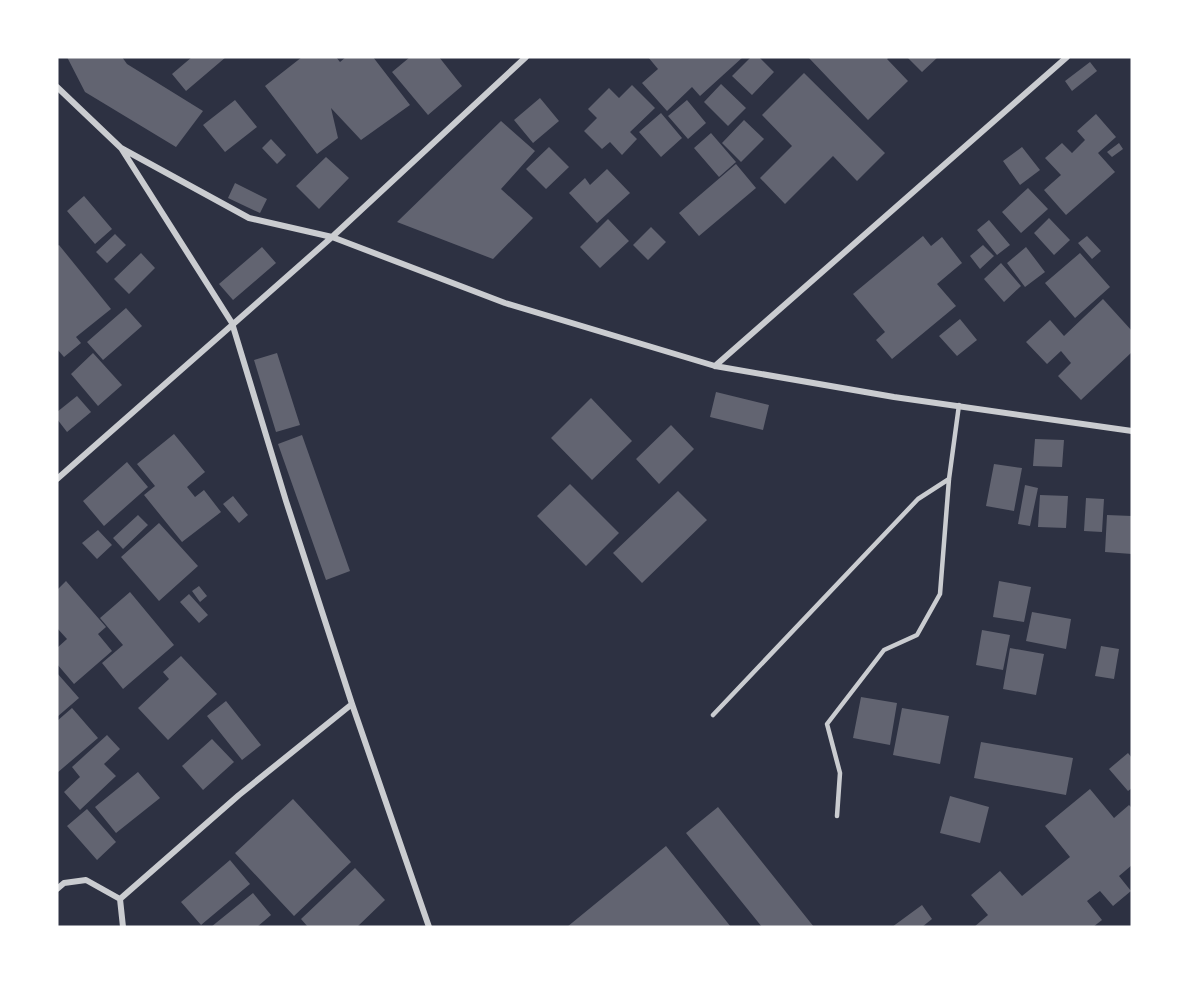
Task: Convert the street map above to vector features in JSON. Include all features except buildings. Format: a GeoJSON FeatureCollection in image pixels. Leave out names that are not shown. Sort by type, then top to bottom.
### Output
{"type":"FeatureCollection","features":[{"type":"Feature","properties":{"kind":"street"},"geometry":{"type":"LineString","coordinates":[[57,479],[332,237],[526,57]]}},
{"type":"Feature","properties":{"kind":"street"},"geometry":{"type":"LineString","coordinates":[[715,366],[1067,57]]}},
{"type":"Feature","properties":{"kind":"street"},"geometry":{"type":"LineString","coordinates":[[57,87],[121,148],[232,323],[286,501],[352,704],[429,927]]}},
{"type":"Feature","properties":{"kind":"street"},"geometry":{"type":"LineString","coordinates":[[121,148],[249,218],[332,237],[506,303],[715,366],[1132,432]]}},
{"type":"Feature","properties":{"kind":"street"},"geometry":{"type":"LineString","coordinates":[[120,899],[239,795],[352,704]]}},
{"type":"Feature","properties":{"kind":"street"},"geometry":{"type":"LineString","coordinates":[[57,889],[64,883],[86,880],[120,899]]}},
{"type":"Feature","properties":{"kind":"street"},"geometry":{"type":"LineString","coordinates":[[120,899],[123,927]]}},
{"type":"Feature","properties":{"kind":"lane"},"geometry":{"type":"LineString","coordinates":[[837,816],[840,773],[827,724],[884,650],[917,635],[940,594],[949,479],[960,405]]}},
{"type":"Feature","properties":{"kind":"lane"},"geometry":{"type":"LineString","coordinates":[[713,715],[918,499],[949,479]]}}]}
